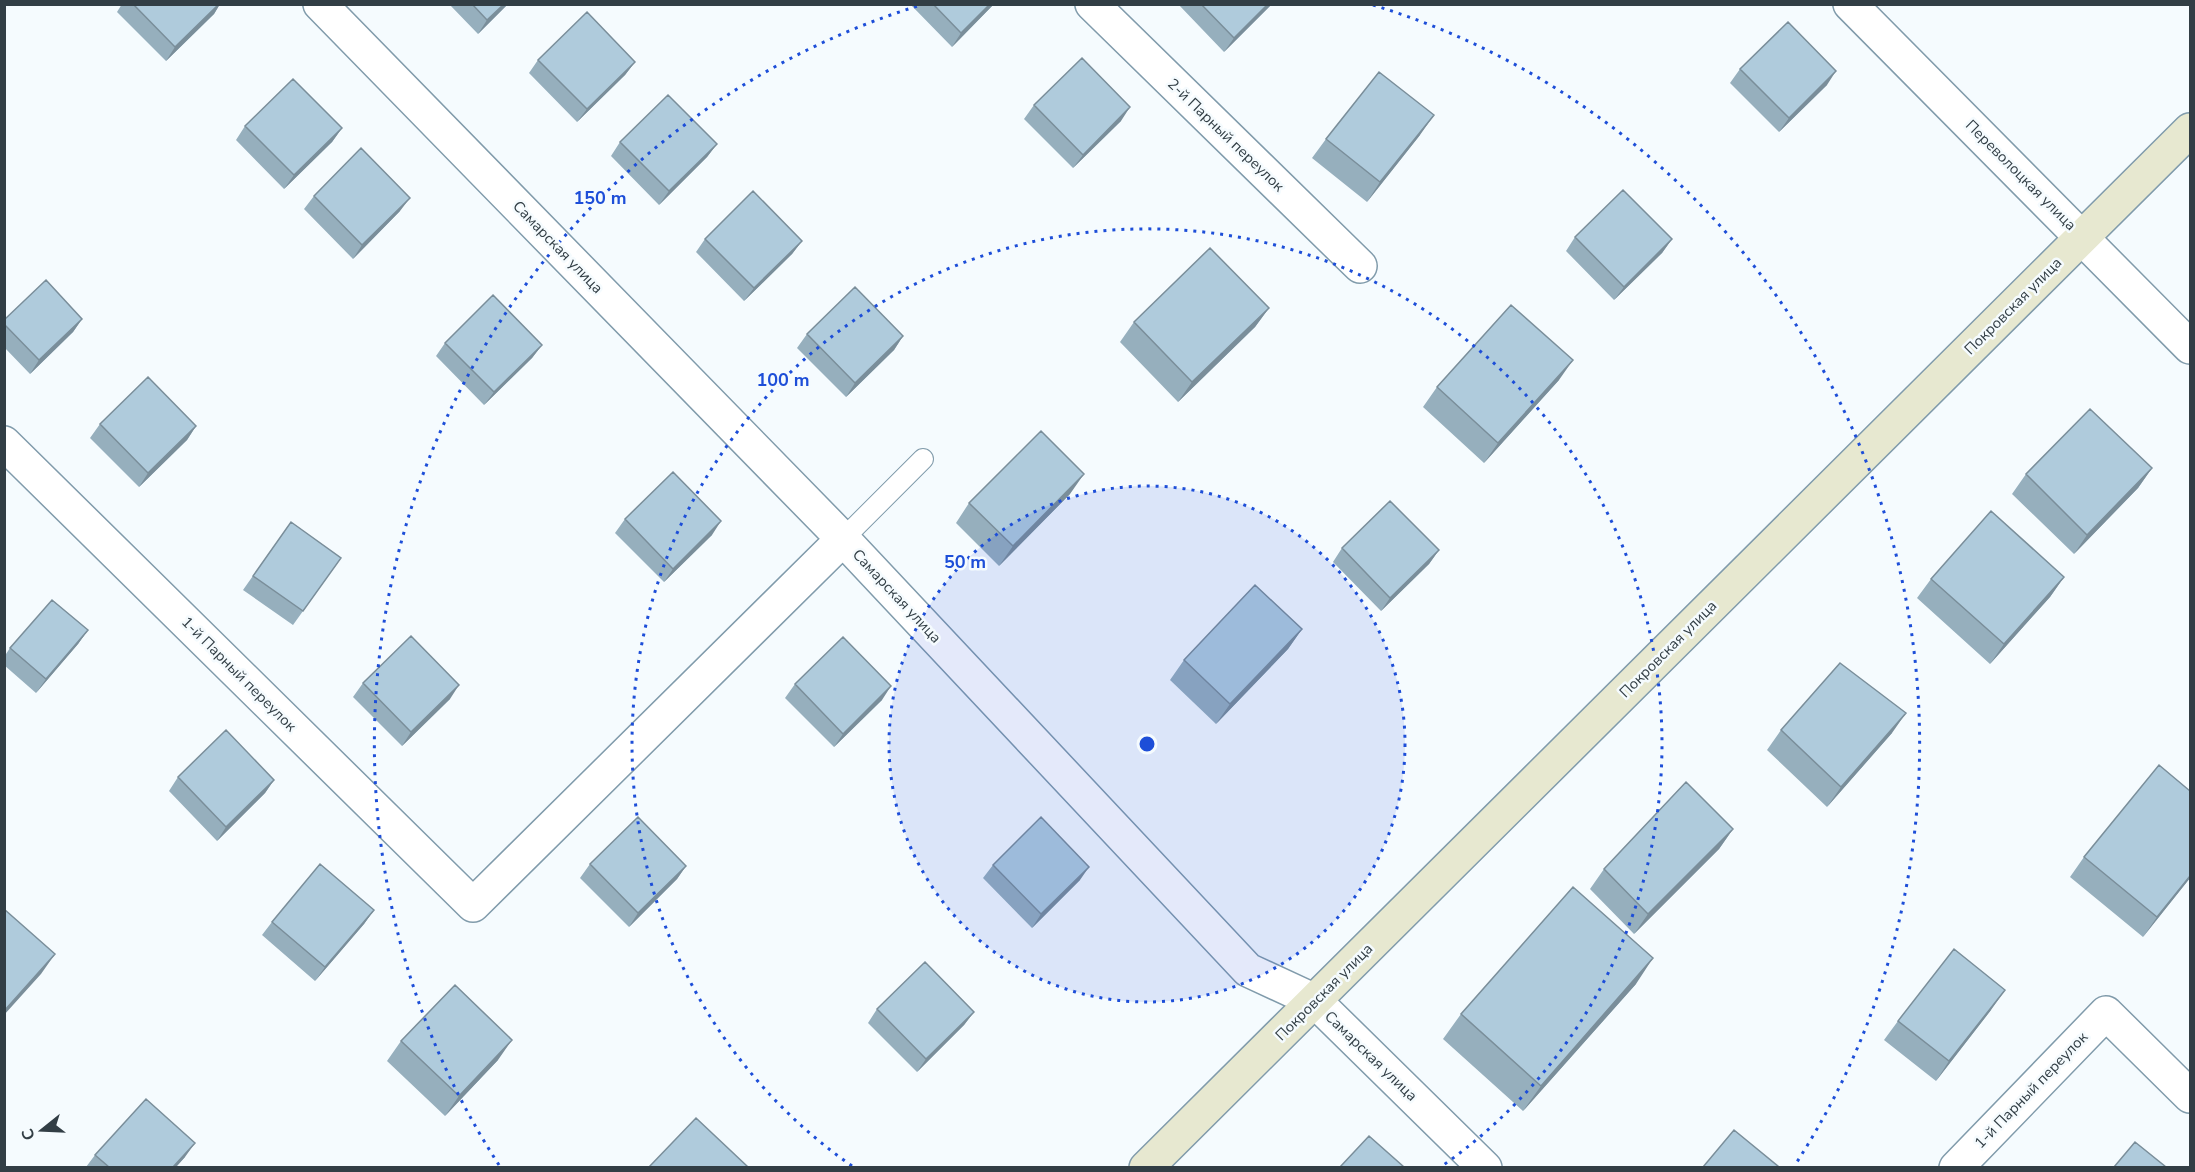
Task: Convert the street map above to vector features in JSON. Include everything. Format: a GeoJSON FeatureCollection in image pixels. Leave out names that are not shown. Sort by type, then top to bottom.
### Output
{"type":"FeatureCollection","features":[{"type":"Feature","properties":{"kind":"street","name":"Самарская улица"},"geometry":{"type":"LineString","coordinates":[[320,4],[843,538],[1248,970],[1315,1001],[1485,1167]]}},
{"type":"Feature","properties":{"kind":"street","name":"2-й Парный переулок"},"geometry":{"type":"LineString","coordinates":[[1092,4],[1360,266]]}},
{"type":"Feature","properties":{"kind":"street","name":"Переволоцкая улица"},"geometry":{"type":"LineString","coordinates":[[1850,4],[2190,347]]}},
{"type":"Feature","properties":{"kind":"street","name":"Покровская улица"},"geometry":{"type":"LineString","coordinates":[[1146,1167],[2190,130]]}},
{"type":"Feature","properties":{"kind":"street","name":"1-й Парный переулок"},"geometry":{"type":"LineString","coordinates":[[4,442],[473,905],[843,538]]}},
{"type":"Feature","properties":{"kind":"street","name":"1-й Парный переулок"},"geometry":{"type":"LineString","coordinates":[[1956,1167],[2106,1013],[2190,1096]]}},
{"type":"Feature","properties":{"kind":"lane"},"geometry":{"type":"LineString","coordinates":[[843,538],[923,459]]}},
{"type":"Feature","properties":{"kind":"building"},"geometry":{"type":"Polygon","coordinates":[[[133,4],[219,4],[175,47],[133,4]]]}},
{"type":"Feature","properties":{"kind":"building"},"geometry":{"type":"Polygon","coordinates":[[[472,4],[504,4],[487,20],[472,4]]]}},
{"type":"Feature","properties":{"kind":"building"},"geometry":{"type":"Polygon","coordinates":[[[933,4],[990,4],[961,33],[933,4]]]}},
{"type":"Feature","properties":{"kind":"building"},"geometry":{"type":"Polygon","coordinates":[[[1201,4],[1268,4],[1234,38],[1201,4]]]}},
{"type":"Feature","properties":{"kind":"building"},"geometry":{"type":"Polygon","coordinates":[[[587,12],[635,62],[587,109],[538,60],[587,12]]]}},
{"type":"Feature","properties":{"kind":"building"},"geometry":{"type":"Polygon","coordinates":[[[1788,22],[1836,71],[1789,118],[1740,69],[1788,22]]]}},
{"type":"Feature","properties":{"kind":"building"},"geometry":{"type":"Polygon","coordinates":[[[1082,58],[1130,107],[1083,155],[1034,105],[1082,58]]]}},
{"type":"Feature","properties":{"kind":"building"},"geometry":{"type":"Polygon","coordinates":[[[1379,72],[1434,115],[1380,182],[1326,139],[1379,72]]]}},
{"type":"Feature","properties":{"kind":"building"},"geometry":{"type":"Polygon","coordinates":[[[293,79],[342,128],[294,175],[245,126],[293,79]]]}},
{"type":"Feature","properties":{"kind":"building"},"geometry":{"type":"Polygon","coordinates":[[[668,95],[717,144],[669,191],[620,142],[668,95]]]}},
{"type":"Feature","properties":{"kind":"building"},"geometry":{"type":"Polygon","coordinates":[[[361,148],[410,198],[362,245],[314,196],[361,148]]]}},
{"type":"Feature","properties":{"kind":"building"},"geometry":{"type":"Polygon","coordinates":[[[1623,190],[1672,239],[1624,287],[1575,237],[1623,190]]]}},
{"type":"Feature","properties":{"kind":"building"},"geometry":{"type":"Polygon","coordinates":[[[753,191],[802,241],[754,288],[705,239],[753,191]]]}},
{"type":"Feature","properties":{"kind":"building"},"geometry":{"type":"Polygon","coordinates":[[[1210,248],[1269,308],[1192,382],[1134,322],[1210,248]]]}},
{"type":"Feature","properties":{"kind":"building"},"geometry":{"type":"Polygon","coordinates":[[[46,280],[82,319],[39,360],[4,324],[4,320],[46,280]]]}},
{"type":"Feature","properties":{"kind":"building"},"geometry":{"type":"Polygon","coordinates":[[[855,287],[903,336],[855,383],[807,334],[855,287]]]}},
{"type":"Feature","properties":{"kind":"building"},"geometry":{"type":"Polygon","coordinates":[[[493,295],[542,345],[494,392],[445,343],[493,295]]]}},
{"type":"Feature","properties":{"kind":"building"},"geometry":{"type":"Polygon","coordinates":[[[1511,305],[1573,360],[1498,443],[1437,387],[1511,305]]]}},
{"type":"Feature","properties":{"kind":"building"},"geometry":{"type":"Polygon","coordinates":[[[148,377],[196,426],[148,473],[100,424],[148,377]]]}},
{"type":"Feature","properties":{"kind":"building"},"geometry":{"type":"Polygon","coordinates":[[[2090,409],[2152,468],[2087,535],[2026,474],[2090,409]]]}},
{"type":"Feature","properties":{"kind":"building"},"geometry":{"type":"Polygon","coordinates":[[[1041,431],[1084,474],[1013,546],[969,503],[1041,431]]]}},
{"type":"Feature","properties":{"kind":"building"},"geometry":{"type":"Polygon","coordinates":[[[673,472],[721,521],[673,569],[625,519],[673,472]]]}},
{"type":"Feature","properties":{"kind":"building"},"geometry":{"type":"Polygon","coordinates":[[[1390,501],[1439,550],[1390,598],[1342,548],[1390,501]]]}},
{"type":"Feature","properties":{"kind":"building"},"geometry":{"type":"Polygon","coordinates":[[[1991,511],[2064,577],[2004,644],[1931,579],[1991,511]]]}},
{"type":"Feature","properties":{"kind":"building"},"geometry":{"type":"Polygon","coordinates":[[[291,522],[341,558],[303,611],[253,576],[291,522]]]}},
{"type":"Feature","properties":{"kind":"building"},"geometry":{"type":"Polygon","coordinates":[[[1255,585],[1302,629],[1230,704],[1184,660],[1255,585]]]}},
{"type":"Feature","properties":{"kind":"building"},"geometry":{"type":"Polygon","coordinates":[[[52,600],[88,630],[46,679],[10,648],[52,600]]]}},
{"type":"Feature","properties":{"kind":"building"},"geometry":{"type":"Polygon","coordinates":[[[411,636],[459,685],[411,732],[363,683],[411,636]]]}},
{"type":"Feature","properties":{"kind":"building"},"geometry":{"type":"Polygon","coordinates":[[[843,637],[891,686],[843,734],[795,684],[843,637]]]}},
{"type":"Feature","properties":{"kind":"building"},"geometry":{"type":"Polygon","coordinates":[[[1840,663],[1906,713],[1841,787],[1781,730],[1840,663]]]}},
{"type":"Feature","properties":{"kind":"building"},"geometry":{"type":"Polygon","coordinates":[[[226,730],[274,780],[226,827],[178,777],[226,730]]]}},
{"type":"Feature","properties":{"kind":"building"},"geometry":{"type":"Polygon","coordinates":[[[2159,765],[2190,791],[2190,876],[2157,917],[2084,857],[2159,765]]]}},
{"type":"Feature","properties":{"kind":"building"},"geometry":{"type":"Polygon","coordinates":[[[1686,782],[1733,829],[1648,914],[1604,869],[1686,782]]]}},
{"type":"Feature","properties":{"kind":"building"},"geometry":{"type":"Polygon","coordinates":[[[638,817],[686,866],[638,913],[590,864],[638,817]]]}},
{"type":"Feature","properties":{"kind":"building"},"geometry":{"type":"Polygon","coordinates":[[[1041,817],[1089,867],[1041,914],[993,865],[1041,817]]]}},
{"type":"Feature","properties":{"kind":"building"},"geometry":{"type":"Polygon","coordinates":[[[320,864],[374,910],[325,967],[272,922],[320,864]]]}},
{"type":"Feature","properties":{"kind":"building"},"geometry":{"type":"Polygon","coordinates":[[[1573,887],[1653,958],[1541,1086],[1461,1014],[1573,887]]]}},
{"type":"Feature","properties":{"kind":"building"},"geometry":{"type":"Polygon","coordinates":[[[4,909],[55,954],[4,1011],[4,909]]]}},
{"type":"Feature","properties":{"kind":"building"},"geometry":{"type":"Polygon","coordinates":[[[1954,949],[2005,990],[1949,1061],[1898,1021],[1954,949]]]}},
{"type":"Feature","properties":{"kind":"building"},"geometry":{"type":"Polygon","coordinates":[[[925,962],[974,1012],[926,1059],[877,1009],[925,962]]]}},
{"type":"Feature","properties":{"kind":"building"},"geometry":{"type":"Polygon","coordinates":[[[455,985],[512,1040],[459,1096],[401,1041],[455,985]]]}},
{"type":"Feature","properties":{"kind":"building"},"geometry":{"type":"Polygon","coordinates":[[[146,1099],[195,1143],[173,1167],[109,1167],[95,1155],[146,1099]]]}},
{"type":"Feature","properties":{"kind":"building"},"geometry":{"type":"Polygon","coordinates":[[[696,1118],[748,1167],[649,1167],[696,1118]]]}},
{"type":"Feature","properties":{"kind":"building"},"geometry":{"type":"Polygon","coordinates":[[[1734,1130],[1779,1167],[1703,1167],[1734,1130]]]}},
{"type":"Feature","properties":{"kind":"building"},"geometry":{"type":"Polygon","coordinates":[[[1369,1136],[1404,1167],[1340,1167],[1369,1136]]]}},
{"type":"Feature","properties":{"kind":"building"},"geometry":{"type":"Polygon","coordinates":[[[2135,1142],[2166,1167],[2114,1167],[2135,1142]]]}}]}
